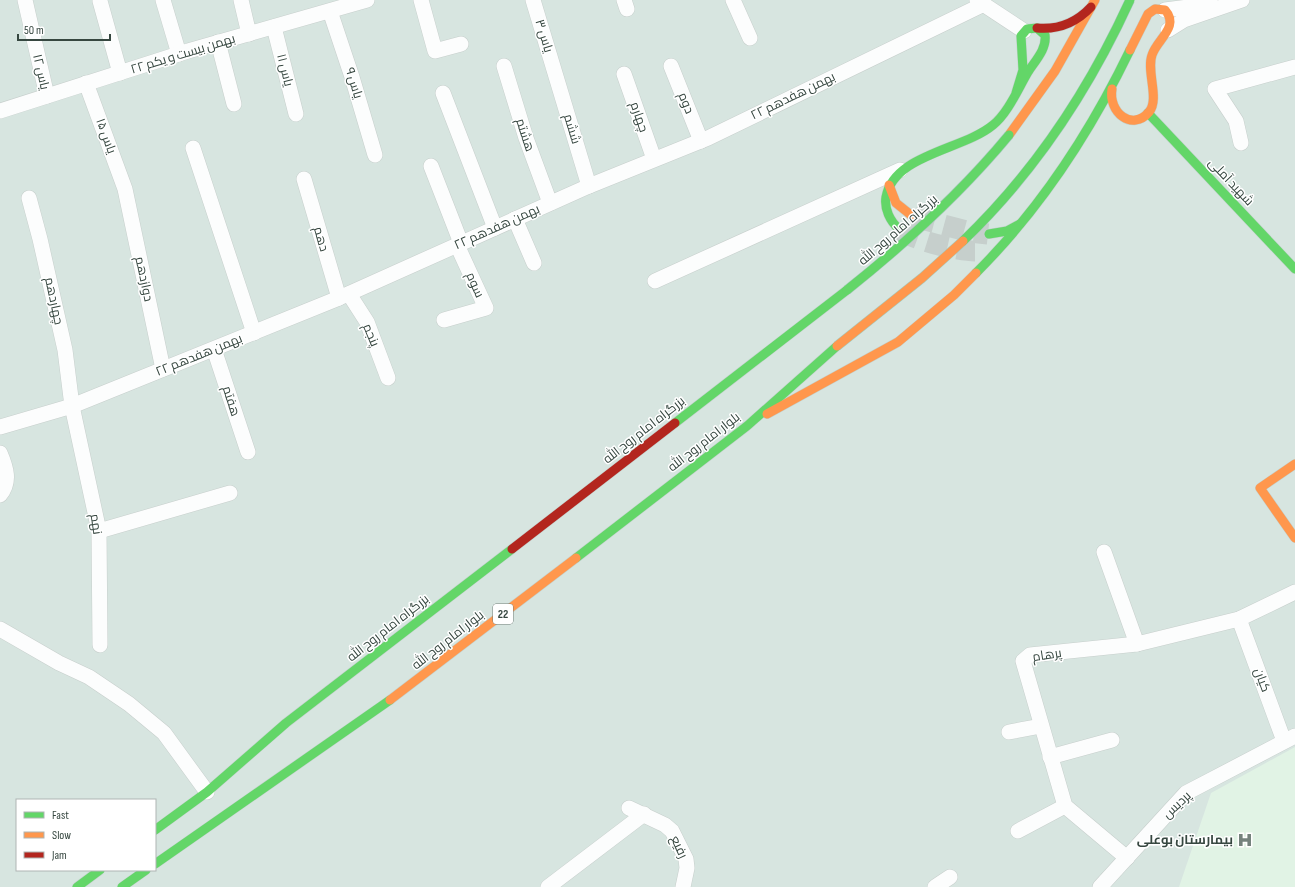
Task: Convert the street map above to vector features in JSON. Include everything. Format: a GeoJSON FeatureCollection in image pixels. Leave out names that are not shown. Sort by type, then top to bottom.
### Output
{"type":"FeatureCollection","features":[{"type":"Feature","properties":{"kind":"main road","name":"بلوار امام روح الله"},"geometry":{"type":"LineString","coordinates":[[156,863],[391,700],[747,426],[837,346],[942,261],[973,232],[1014,187],[1048,144],[1081,94],[1108,46],[1130,0]]}},
{"type":"Feature","properties":{"kind":"main road"},"geometry":{"type":"LineString","coordinates":[[1016,93],[1023,70],[1020,40],[1031,30],[1058,28],[1079,18],[1094,2]]}},
{"type":"Feature","properties":{"kind":"main road","name":"بزرگراه امام روح الله"},"geometry":{"type":"LineString","coordinates":[[156,829],[207,792],[286,723],[895,252],[931,220],[968,183],[1009,135],[1055,71],[1094,2]]}},
{"type":"Feature","properties":{"kind":"main road"},"geometry":{"type":"LineString","coordinates":[[747,426],[898,342],[954,295],[1010,237],[1047,192],[1081,142],[1112,89],[1148,14],[1154,9],[1161,7],[1171,18],[1171,25],[1157,45],[1150,62],[1149,76],[1154,96],[1153,104],[1148,113],[1139,118],[1112,122]]}},
{"type":"Feature","properties":{"kind":"main road"},"geometry":{"type":"LineString","coordinates":[[1058,28],[1067,23],[1072,12]]}},
{"type":"Feature","properties":{"kind":"main road"},"geometry":{"type":"LineString","coordinates":[[899,229],[890,219],[886,208],[886,195],[889,184],[897,174],[906,168],[986,130],[1000,118],[1046,44],[1045,35],[1031,30]]}},
{"type":"Feature","properties":{"kind":"main road"},"geometry":{"type":"LineString","coordinates":[[1112,89],[1110,100],[1114,110],[1122,117],[1132,120]]}},
{"type":"Feature","properties":{"kind":"main road","name":"شهید آملی"},"geometry":{"type":"LineString","coordinates":[[1148,113],[1295,269]]}},
{"type":"Feature","properties":{"kind":"main road"},"geometry":{"type":"LineString","coordinates":[[1081,142],[1099,127]]}},
{"type":"Feature","properties":{"kind":"main road"},"geometry":{"type":"LineString","coordinates":[[889,184],[895,201],[911,216]]}},
{"type":"Feature","properties":{"kind":"main road"},"geometry":{"type":"LineString","coordinates":[[989,234],[1007,231],[1025,220]]}},
{"type":"Feature","properties":{"kind":"main road"},"geometry":{"type":"LineString","coordinates":[[984,250],[997,245],[1010,237]]}},
{"type":"Feature","properties":{"kind":"main road"},"geometry":{"type":"LineString","coordinates":[[1295,464],[1260,488],[1295,538]]}},
{"type":"Feature","properties":{"kind":"main road"},"geometry":{"type":"LineString","coordinates":[[77,887],[99,871]]}},
{"type":"Feature","properties":{"kind":"main road"},"geometry":{"type":"LineString","coordinates":[[122,887],[145,871]]}},
{"type":"Feature","properties":{"kind":"street","name":"یاس ۱۲"},"geometry":{"type":"LineString","coordinates":[[25,0],[47,96]]}},
{"type":"Feature","properties":{"kind":"street"},"geometry":{"type":"LineString","coordinates":[[163,0],[179,54]]}},
{"type":"Feature","properties":{"kind":"street"},"geometry":{"type":"LineString","coordinates":[[241,0],[249,34]]}},
{"type":"Feature","properties":{"kind":"street","name":"۲۲ بهمن بیست و یکم"},"geometry":{"type":"LineString","coordinates":[[0,111],[218,42],[367,0]]}},
{"type":"Feature","properties":{"kind":"street"},"geometry":{"type":"LineString","coordinates":[[421,0],[435,51],[461,44]]}},
{"type":"Feature","properties":{"kind":"street","name":"یاس ۳"},"geometry":{"type":"LineString","coordinates":[[533,0],[555,73]]}},
{"type":"Feature","properties":{"kind":"street"},"geometry":{"type":"LineString","coordinates":[[733,0],[750,38]]}},
{"type":"Feature","properties":{"kind":"street"},"geometry":{"type":"LineString","coordinates":[[1161,7],[1242,0]]}},
{"type":"Feature","properties":{"kind":"street"},"geometry":{"type":"LineString","coordinates":[[1168,30],[1184,20],[1242,0]]}},
{"type":"Feature","properties":{"kind":"street"},"geometry":{"type":"LineString","coordinates":[[100,1],[120,73]]}},
{"type":"Feature","properties":{"kind":"street"},"geometry":{"type":"LineString","coordinates":[[980,2],[1031,30]]}},
{"type":"Feature","properties":{"kind":"street","name":"۲۲ بهمن هفدهم"},"geometry":{"type":"LineString","coordinates":[[0,427],[72,406],[344,296],[589,186],[701,141],[980,2]]}},
{"type":"Feature","properties":{"kind":"street","name":"یاس ۹"},"geometry":{"type":"LineString","coordinates":[[330,11],[352,77],[375,155]]}},
{"type":"Feature","properties":{"kind":"street","name":"یاس ۱۱"},"geometry":{"type":"LineString","coordinates":[[274,27],[296,114]]}},
{"type":"Feature","properties":{"kind":"street"},"geometry":{"type":"LineString","coordinates":[[218,42],[234,104]]}},
{"type":"Feature","properties":{"kind":"street","name":"هشتم"},"geometry":{"type":"LineString","coordinates":[[504,66],[526,138],[550,203]]}},
{"type":"Feature","properties":{"kind":"street","name":"دوم"},"geometry":{"type":"LineString","coordinates":[[671,66],[701,141]]}},
{"type":"Feature","properties":{"kind":"street"},"geometry":{"type":"LineString","coordinates":[[1241,143],[1236,121],[1215,89],[1295,67]]}},
{"type":"Feature","properties":{"kind":"street","name":"ششم"},"geometry":{"type":"LineString","coordinates":[[555,73],[589,186]]}},
{"type":"Feature","properties":{"kind":"street","name":"چهارم"},"geometry":{"type":"LineString","coordinates":[[624,74],[654,160]]}},
{"type":"Feature","properties":{"kind":"street","name":"یاس ۱۵"},"geometry":{"type":"LineString","coordinates":[[86,83],[125,189]]}},
{"type":"Feature","properties":{"kind":"street"},"geometry":{"type":"LineString","coordinates":[[443,93],[495,228]]}},
{"type":"Feature","properties":{"kind":"street"},"geometry":{"type":"LineString","coordinates":[[193,148],[254,333]]}},
{"type":"Feature","properties":{"kind":"street"},"geometry":{"type":"LineString","coordinates":[[431,166],[459,244]]}},
{"type":"Feature","properties":{"kind":"street"},"geometry":{"type":"LineString","coordinates":[[655,281],[906,168]]}},
{"type":"Feature","properties":{"kind":"street","name":"دهم"},"geometry":{"type":"LineString","coordinates":[[304,179],[344,296]]}},
{"type":"Feature","properties":{"kind":"street","name":"دوازدهم"},"geometry":{"type":"LineString","coordinates":[[125,189],[163,369]]}},
{"type":"Feature","properties":{"kind":"street","name":"چهاردهم"},"geometry":{"type":"LineString","coordinates":[[29,198],[40,239],[65,350],[72,406]]}},
{"type":"Feature","properties":{"kind":"street"},"geometry":{"type":"LineString","coordinates":[[515,219],[534,263]]}},
{"type":"Feature","properties":{"kind":"street","name":"سوم"},"geometry":{"type":"LineString","coordinates":[[444,320],[486,308],[459,244]]}},
{"type":"Feature","properties":{"kind":"street","name":"پنجم"},"geometry":{"type":"LineString","coordinates":[[344,296],[367,322],[388,378]]}},
{"type":"Feature","properties":{"kind":"street","name":"هفتم"},"geometry":{"type":"LineString","coordinates":[[214,349],[248,452]]}},
{"type":"Feature","properties":{"kind":"street","name":"نهم"},"geometry":{"type":"LineString","coordinates":[[72,406],[99,531],[100,645]]}},
{"type":"Feature","properties":{"kind":"street"},"geometry":{"type":"LineString","coordinates":[[0,453],[7,470],[5,489],[0,496]]}},
{"type":"Feature","properties":{"kind":"street"},"geometry":{"type":"LineString","coordinates":[[99,531],[230,493]]}},
{"type":"Feature","properties":{"kind":"street"},"geometry":{"type":"LineString","coordinates":[[1104,552],[1137,644]]}},
{"type":"Feature","properties":{"kind":"street","name":"پرهام"},"geometry":{"type":"LineString","coordinates":[[1064,806],[1022,661],[1030,655],[1137,644],[1239,619],[1295,592]]}},
{"type":"Feature","properties":{"kind":"street","name":"کیان"},"geometry":{"type":"LineString","coordinates":[[1239,619],[1290,739]]}},
{"type":"Feature","properties":{"kind":"street"},"geometry":{"type":"LineString","coordinates":[[0,629],[59,663],[89,677],[129,704],[164,733],[207,792]]}},
{"type":"Feature","properties":{"kind":"street"},"geometry":{"type":"LineString","coordinates":[[1009,732],[1041,726]]}},
{"type":"Feature","properties":{"kind":"street","name":"پردیس"},"geometry":{"type":"LineString","coordinates":[[1100,887],[1186,793],[1290,739]]}},
{"type":"Feature","properties":{"kind":"street"},"geometry":{"type":"LineString","coordinates":[[1050,757],[1112,740]]}},
{"type":"Feature","properties":{"kind":"street"},"geometry":{"type":"LineString","coordinates":[[1018,830],[1064,806],[1127,858]]}},
{"type":"Feature","properties":{"kind":"street","name":"رفیع"},"geometry":{"type":"LineString","coordinates":[[629,808],[665,825],[672,831],[686,859],[687,868],[683,887]]}},
{"type":"Feature","properties":{"kind":"street"},"geometry":{"type":"LineString","coordinates":[[548,887],[644,814]]}},
{"type":"Feature","properties":{"kind":"street"},"geometry":{"type":"LineString","coordinates":[[935,887],[950,877]]}},
{"type":"Feature","properties":{"kind":"shaded area"},"geometry":{"type":"Polygon","coordinates":[[[0,0],[1295,0],[1295,887],[0,887],[0,0]]]}},
{"type":"Feature","properties":{"kind":"shaded area","name":"بیمارستان بوعلی"},"geometry":{"type":"Polygon","coordinates":[[[1295,747],[1295,887],[1179,887],[1211,793],[1295,747]]]}},
{"type":"Feature","properties":{"kind":"tunnel"},"geometry":{"type":"LineString","coordinates":[[914,217],[970,232],[988,234]]}},
{"type":"Feature","properties":{"kind":"tunnel"},"geometry":{"type":"LineString","coordinates":[[899,229],[924,241],[967,251],[975,251]]}},
{"type":"Feature","properties":{"kind":"traffic: fast"},"geometry":{"type":"LineString","coordinates":[[963,241],[1014,187],[1058,128],[1097,66],[1130,0]]}},
{"type":"Feature","properties":{"kind":"traffic: fast"},"geometry":{"type":"LineString","coordinates":[[899,229],[890,219],[886,206],[886,197],[892,183],[902,171],[915,162],[980,134],[998,120],[1008,107],[1042,50],[1045,35],[1037,28],[1027,29],[1021,36],[1023,70],[1016,93]]}},
{"type":"Feature","properties":{"kind":"traffic: fast"},"geometry":{"type":"LineString","coordinates":[[976,273],[1000,248],[1043,196],[1081,140],[1115,81],[1130,50]]}},
{"type":"Feature","properties":{"kind":"traffic: fast"},"geometry":{"type":"LineString","coordinates":[[1148,113],[1295,269]]}},
{"type":"Feature","properties":{"kind":"traffic: fast"},"geometry":{"type":"LineString","coordinates":[[847,290],[912,236],[932,217],[972,177],[1009,135]]}},
{"type":"Feature","properties":{"kind":"traffic: fast"},"geometry":{"type":"LineString","coordinates":[[989,234],[1007,231],[1020,224]]}},
{"type":"Feature","properties":{"kind":"traffic: fast"},"geometry":{"type":"LineString","coordinates":[[675,423],[847,290]]}},
{"type":"Feature","properties":{"kind":"traffic: fast"},"geometry":{"type":"LineString","coordinates":[[576,558],[747,426],[837,346]]}},
{"type":"Feature","properties":{"kind":"traffic: fast"},"geometry":{"type":"LineString","coordinates":[[156,829],[207,792],[286,723],[512,549]]}},
{"type":"Feature","properties":{"kind":"traffic: fast"},"geometry":{"type":"LineString","coordinates":[[156,863],[390,700]]}},
{"type":"Feature","properties":{"kind":"traffic: fast"},"geometry":{"type":"LineString","coordinates":[[77,887],[99,871]]}},
{"type":"Feature","properties":{"kind":"traffic: fast"},"geometry":{"type":"LineString","coordinates":[[122,887],[145,871]]}},
{"type":"Feature","properties":{"kind":"traffic: slow"},"geometry":{"type":"LineString","coordinates":[[1009,135],[1055,71],[1095,0]]}},
{"type":"Feature","properties":{"kind":"traffic: slow"},"geometry":{"type":"LineString","coordinates":[[1112,89],[1114,105],[1117,112],[1123,117],[1129,120],[1135,120],[1142,118],[1149,112],[1153,100],[1151,69],[1152,55],[1166,33],[1170,22],[1169,16],[1165,10],[1155,9],[1148,14],[1130,50]]}},
{"type":"Feature","properties":{"kind":"traffic: slow"},"geometry":{"type":"LineString","coordinates":[[889,185],[896,203],[911,215]]}},
{"type":"Feature","properties":{"kind":"traffic: slow"},"geometry":{"type":"LineString","coordinates":[[837,346],[922,278],[963,241]]}},
{"type":"Feature","properties":{"kind":"traffic: slow"},"geometry":{"type":"LineString","coordinates":[[767,414],[898,342],[954,295],[976,273]]}},
{"type":"Feature","properties":{"kind":"traffic: slow"},"geometry":{"type":"LineString","coordinates":[[1295,464],[1260,488],[1295,538]]}},
{"type":"Feature","properties":{"kind":"traffic: slow"},"geometry":{"type":"LineString","coordinates":[[390,700],[576,558]]}},
{"type":"Feature","properties":{"kind":"traffic: jam"},"geometry":{"type":"LineString","coordinates":[[1037,28],[1053,28],[1067,24],[1085,13],[1091,7]]}},
{"type":"Feature","properties":{"kind":"traffic: jam"},"geometry":{"type":"LineString","coordinates":[[512,549],[675,423]]}},
{"type":"Feature","properties":{"kind":"place","name":"بیمارستان بوعلی"},"geometry":{"type":"Point","coordinates":[1245,840]}}]}
